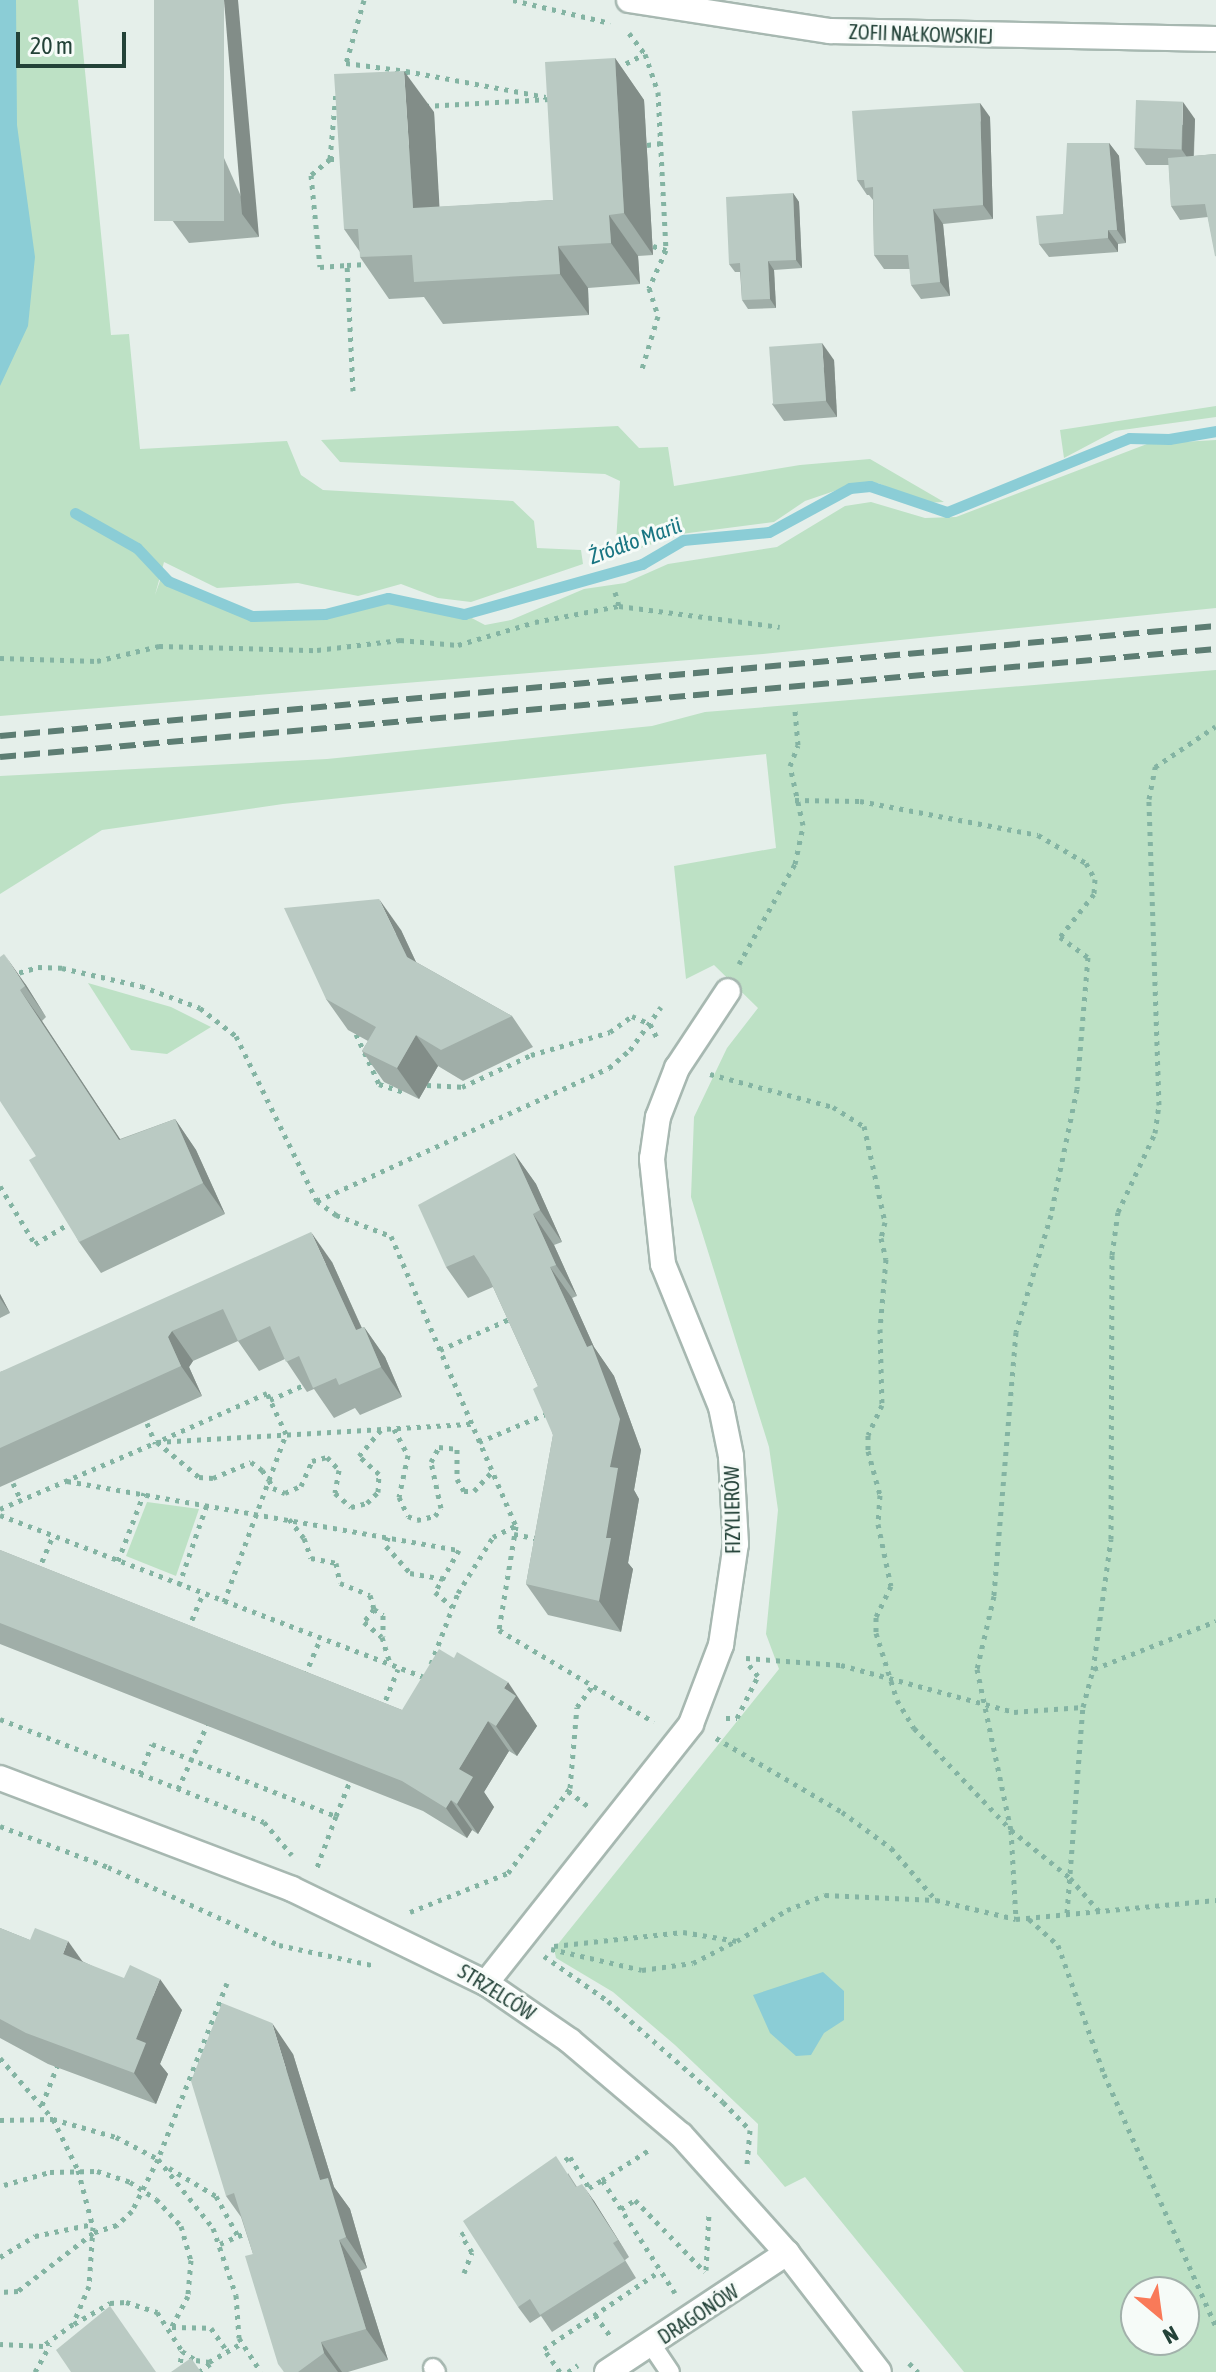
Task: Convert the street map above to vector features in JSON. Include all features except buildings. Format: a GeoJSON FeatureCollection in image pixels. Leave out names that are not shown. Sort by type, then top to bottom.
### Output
{"type":"FeatureCollection","features":[{"type":"Feature","properties":{"kind":"street","name":"ZOFII NAŁKOWSKIEJ"},"geometry":{"type":"LineString","coordinates":[[629,0],[676,4],[830,31],[1216,39]]}},
{"type":"Feature","properties":{"kind":"street","name":"FIZYLIERÓW"},"geometry":{"type":"LineString","coordinates":[[486,1983],[691,1724],[717,1656],[736,1544],[731,1456],[721,1407],[663,1264],[653,1204],[658,1117],[677,1068],[728,991]]}},
{"type":"Feature","properties":{"kind":"street","name":"STRZELCÓW"},"geometry":{"type":"LineString","coordinates":[[0,1778],[292,1889],[486,1983],[613,2075],[727,2182],[787,2253],[879,2372]]}},
{"type":"Feature","properties":{"kind":"street","name":"DRAGONÓW"},"geometry":{"type":"LineString","coordinates":[[607,2372],[787,2253]]}},
{"type":"Feature","properties":{"kind":"lane"},"geometry":{"type":"LineString","coordinates":[[651,2344],[670,2372]]}},
{"type":"Feature","properties":{"kind":"path"},"geometry":{"type":"LineString","coordinates":[[330,159],[338,77],[346,63],[364,0]]}},
{"type":"Feature","properties":{"kind":"path"},"geometry":{"type":"LineString","coordinates":[[513,0],[620,26],[645,54],[658,92],[666,250],[649,288],[658,316],[641,372]]}},
{"type":"Feature","properties":{"kind":"path"},"geometry":{"type":"LineString","coordinates":[[607,73],[645,54]]}},
{"type":"Feature","properties":{"kind":"path"},"geometry":{"type":"LineString","coordinates":[[346,63],[556,99]]}},
{"type":"Feature","properties":{"kind":"path"},"geometry":{"type":"LineString","coordinates":[[406,71],[406,95]]}},
{"type":"Feature","properties":{"kind":"path"},"geometry":{"type":"LineString","coordinates":[[555,84],[556,99]]}},
{"type":"Feature","properties":{"kind":"path"},"geometry":{"type":"LineString","coordinates":[[421,106],[556,99]]}},
{"type":"Feature","properties":{"kind":"path"},"geometry":{"type":"LineString","coordinates":[[647,145],[661,143]]}},
{"type":"Feature","properties":{"kind":"path"},"geometry":{"type":"LineString","coordinates":[[354,159],[330,159],[311,175],[320,267],[372,264]]}},
{"type":"Feature","properties":{"kind":"path"},"geometry":{"type":"LineString","coordinates":[[653,246],[666,250]]}},
{"type":"Feature","properties":{"kind":"path"},"geometry":{"type":"LineString","coordinates":[[347,265],[353,391]]}},
{"type":"Feature","properties":{"kind":"path"},"geometry":{"type":"LineString","coordinates":[[615,592],[619,606]]}},
{"type":"Feature","properties":{"kind":"path"},"geometry":{"type":"LineString","coordinates":[[0,658],[97,661],[159,646],[317,650],[400,640],[458,645],[535,622],[619,606],[780,627]]}},
{"type":"Feature","properties":{"kind":"path"},"geometry":{"type":"LineString","coordinates":[[728,991],[795,864],[803,825],[795,800],[790,766],[798,745],[795,708]]}},
{"type":"Feature","properties":{"kind":"path"},"geometry":{"type":"LineString","coordinates":[[1067,1913],[1083,1707],[1093,1670],[1111,1539],[1112,1255],[1118,1212],[1155,1133],[1159,1105],[1149,799],[1155,767],[1199,733],[1216,726]]}},
{"type":"Feature","properties":{"kind":"path"},"geometry":{"type":"LineString","coordinates":[[795,800],[860,801],[1038,835],[1086,863],[1095,879],[1094,894],[1060,937],[1088,957],[1089,975],[1077,1089],[1051,1215],[1016,1332],[994,1596],[977,1669],[1011,1830],[1016,1919]]}},
{"type":"Feature","properties":{"kind":"path"},"geometry":{"type":"LineString","coordinates":[[0,978],[38,967],[62,968],[141,986],[218,1020],[246,1049],[317,1201],[336,1215],[391,1236],[516,1526],[499,1630],[654,1722]]}},
{"type":"Feature","properties":{"kind":"path"},"geometry":{"type":"LineString","coordinates":[[317,1201],[609,1068],[650,1024],[661,1007]]}},
{"type":"Feature","properties":{"kind":"path"},"geometry":{"type":"LineString","coordinates":[[427,1085],[462,1087],[531,1055],[610,1032],[632,1016],[650,1024],[657,1032],[657,1048]]}},
{"type":"Feature","properties":{"kind":"path"},"geometry":{"type":"LineString","coordinates":[[356,1034],[378,1080],[407,1093]]}},
{"type":"Feature","properties":{"kind":"path"},"geometry":{"type":"LineString","coordinates":[[378,1080],[385,1067]]}},
{"type":"Feature","properties":{"kind":"path"},"geometry":{"type":"LineString","coordinates":[[677,1068],[833,1107],[864,1126],[885,1222],[881,1238],[886,1259],[880,1329],[882,1405],[868,1435],[868,1451],[880,1495],[878,1524],[891,1586],[876,1617],[876,1633],[891,1681],[914,1728],[1011,1830],[1070,1878],[1099,1911]]}},
{"type":"Feature","properties":{"kind":"path"},"geometry":{"type":"LineString","coordinates":[[0,1186],[35,1244],[70,1223]]}},
{"type":"Feature","properties":{"kind":"path"},"geometry":{"type":"LineString","coordinates":[[440,1350],[515,1317]]}},
{"type":"Feature","properties":{"kind":"path"},"geometry":{"type":"LineString","coordinates":[[270,1400],[304,1385]]}},
{"type":"Feature","properties":{"kind":"path"},"geometry":{"type":"LineString","coordinates":[[0,1512],[21,1500],[267,1393],[286,1434],[224,1602]]}},
{"type":"Feature","properties":{"kind":"path"},"geometry":{"type":"LineString","coordinates":[[479,1442],[556,1409]]}},
{"type":"Feature","properties":{"kind":"path"},"geometry":{"type":"LineString","coordinates":[[147,1423],[156,1442],[199,1477],[213,1478],[251,1462],[279,1493],[291,1493],[301,1486],[312,1461],[327,1457],[339,1470],[335,1486],[339,1501],[351,1507],[367,1503],[378,1492],[379,1474],[359,1456],[382,1429]]}},
{"type":"Feature","properties":{"kind":"path"},"geometry":{"type":"LineString","coordinates":[[156,1442],[472,1424]]}},
{"type":"Feature","properties":{"kind":"path"},"geometry":{"type":"LineString","coordinates":[[393,1429],[408,1455],[399,1497],[408,1516],[417,1520],[435,1516],[441,1508],[431,1462],[439,1447],[457,1449],[457,1479],[464,1491],[474,1491],[492,1472]]}},
{"type":"Feature","properties":{"kind":"path"},"geometry":{"type":"LineString","coordinates":[[66,1481],[257,1512],[459,1550],[435,1592],[453,1607]]}},
{"type":"Feature","properties":{"kind":"path"},"geometry":{"type":"LineString","coordinates":[[13,1483],[21,1500]]}},
{"type":"Feature","properties":{"kind":"path"},"geometry":{"type":"LineString","coordinates":[[118,1561],[144,1493]]}},
{"type":"Feature","properties":{"kind":"path"},"geometry":{"type":"LineString","coordinates":[[179,1585],[207,1504]]}},
{"type":"Feature","properties":{"kind":"path"},"geometry":{"type":"LineString","coordinates":[[0,1512],[424,1679],[453,1607],[493,1537],[516,1526]]}},
{"type":"Feature","properties":{"kind":"path"},"geometry":{"type":"LineString","coordinates":[[288,1518],[304,1538],[311,1558],[336,1563],[340,1583],[370,1595],[374,1609],[383,1615],[382,1637],[391,1666]]}},
{"type":"Feature","properties":{"kind":"path"},"geometry":{"type":"LineString","coordinates":[[514,1534],[545,1540]]}},
{"type":"Feature","properties":{"kind":"path"},"geometry":{"type":"LineString","coordinates":[[33,1585],[53,1535]]}},
{"type":"Feature","properties":{"kind":"path"},"geometry":{"type":"LineString","coordinates":[[388,1537],[386,1546],[410,1573],[443,1579]]}},
{"type":"Feature","properties":{"kind":"path"},"geometry":{"type":"LineString","coordinates":[[187,1632],[203,1593]]}},
{"type":"Feature","properties":{"kind":"path"},"geometry":{"type":"LineString","coordinates":[[374,1609],[364,1622],[382,1637]]}},
{"type":"Feature","properties":{"kind":"path"},"geometry":{"type":"LineString","coordinates":[[1093,1670],[1216,1621]]}},
{"type":"Feature","properties":{"kind":"path"},"geometry":{"type":"LineString","coordinates":[[298,1689],[320,1639]]}},
{"type":"Feature","properties":{"kind":"path"},"geometry":{"type":"LineString","coordinates":[[717,1656],[841,1665],[1014,1712],[1083,1707]]}},
{"type":"Feature","properties":{"kind":"path"},"geometry":{"type":"LineString","coordinates":[[379,1717],[398,1669]]}},
{"type":"Feature","properties":{"kind":"path"},"geometry":{"type":"LineString","coordinates":[[409,1912],[508,1873],[568,1791],[577,1707],[592,1686]]}},
{"type":"Feature","properties":{"kind":"path"},"geometry":{"type":"LineString","coordinates":[[646,1734],[662,1711]]}},
{"type":"Feature","properties":{"kind":"path"},"geometry":{"type":"LineString","coordinates":[[178,1789],[210,1718]]}},
{"type":"Feature","properties":{"kind":"path"},"geometry":{"type":"LineString","coordinates":[[0,1719],[264,1822],[300,1865]]}},
{"type":"Feature","properties":{"kind":"path"},"geometry":{"type":"LineString","coordinates":[[691,1724],[842,1812],[891,1848],[936,1900]]}},
{"type":"Feature","properties":{"kind":"path"},"geometry":{"type":"LineString","coordinates":[[140,1774],[152,1744],[336,1816]]}},
{"type":"Feature","properties":{"kind":"path"},"geometry":{"type":"LineString","coordinates":[[316,1872],[353,1773]]}},
{"type":"Feature","properties":{"kind":"path"},"geometry":{"type":"LineString","coordinates":[[568,1791],[592,1810]]}},
{"type":"Feature","properties":{"kind":"path"},"geometry":{"type":"LineString","coordinates":[[583,1822],[602,1797]]}},
{"type":"Feature","properties":{"kind":"path"},"geometry":{"type":"LineString","coordinates":[[0,1826],[108,1867],[279,1945],[387,1970]]}},
{"type":"Feature","properties":{"kind":"path"},"geometry":{"type":"LineString","coordinates":[[308,1869],[329,1878]]}},
{"type":"Feature","properties":{"kind":"path"},"geometry":{"type":"LineString","coordinates":[[545,1947],[642,1970],[693,1963],[737,1941],[787,1910],[825,1895],[936,1900],[1016,1919],[1216,1900]]}},
{"type":"Feature","properties":{"kind":"path"},"geometry":{"type":"LineString","coordinates":[[395,1907],[422,1919]]}},
{"type":"Feature","properties":{"kind":"path"},"geometry":{"type":"LineString","coordinates":[[1028,1918],[1058,1945],[1104,2074],[1216,2327]]}},
{"type":"Feature","properties":{"kind":"path"},"geometry":{"type":"LineString","coordinates":[[545,1947],[683,1932],[737,1941]]}},
{"type":"Feature","properties":{"kind":"path"},"geometry":{"type":"LineString","coordinates":[[545,1947],[546,1960],[608,2001],[676,2057],[750,2130],[748,2163],[702,2205],[710,2215],[706,2274],[635,2200],[621,2209]]}},
{"type":"Feature","properties":{"kind":"path"},"geometry":{"type":"LineString","coordinates":[[0,2292],[18,2291],[93,2233],[117,2225],[145,2190],[227,1983]]}},
{"type":"Feature","properties":{"kind":"path"},"geometry":{"type":"LineString","coordinates":[[42,2105],[61,2055]]}},
{"type":"Feature","properties":{"kind":"path"},"geometry":{"type":"LineString","coordinates":[[0,2058],[53,2119],[78,2170],[93,2224],[89,2286],[73,2324]]}},
{"type":"Feature","properties":{"kind":"path"},"geometry":{"type":"LineString","coordinates":[[0,2120],[53,2119],[116,2137],[158,2159],[168,2168],[198,2204],[220,2244],[236,2295],[242,2343],[261,2372]]}},
{"type":"Feature","properties":{"kind":"path"},"geometry":{"type":"LineString","coordinates":[[639,2140],[660,2161]]}},
{"type":"Feature","properties":{"kind":"path"},"geometry":{"type":"LineString","coordinates":[[545,2174],[570,2157],[589,2188],[649,2150]]}},
{"type":"Feature","properties":{"kind":"path"},"geometry":{"type":"LineString","coordinates":[[168,2168],[216,2196],[238,2236]]}},
{"type":"Feature","properties":{"kind":"path"},"geometry":{"type":"LineString","coordinates":[[4,2185],[78,2170],[114,2175],[145,2190],[181,2226],[191,2260],[188,2296],[171,2328]]}},
{"type":"Feature","properties":{"kind":"path"},"geometry":{"type":"LineString","coordinates":[[602,2180],[679,2299]]}},
{"type":"Feature","properties":{"kind":"path"},"geometry":{"type":"LineString","coordinates":[[464,2273],[472,2252],[461,2235],[486,2219]]}},
{"type":"Feature","properties":{"kind":"path"},"geometry":{"type":"LineString","coordinates":[[0,2257],[35,2236],[93,2224]]}},
{"type":"Feature","properties":{"kind":"path"},"geometry":{"type":"LineString","coordinates":[[220,2244],[262,2228]]}},
{"type":"Feature","properties":{"kind":"path"},"geometry":{"type":"LineString","coordinates":[[560,2372],[544,2349],[660,2271]]}},
{"type":"Feature","properties":{"kind":"path"},"geometry":{"type":"LineString","coordinates":[[35,2372],[51,2343],[73,2324],[110,2303],[126,2302],[157,2312],[171,2328],[182,2351],[179,2372]]}},
{"type":"Feature","properties":{"kind":"path"},"geometry":{"type":"LineString","coordinates":[[595,2315],[614,2342]]}},
{"type":"Feature","properties":{"kind":"path"},"geometry":{"type":"LineString","coordinates":[[171,2328],[211,2328],[228,2352]]}},
{"type":"Feature","properties":{"kind":"path"},"geometry":{"type":"LineString","coordinates":[[0,2344],[29,2348],[51,2343]]}},
{"type":"Feature","properties":{"kind":"path"},"geometry":{"type":"LineString","coordinates":[[199,2372],[242,2343]]}},
{"type":"Feature","properties":{"kind":"path"},"geometry":{"type":"LineString","coordinates":[[182,2351],[206,2363],[221,2357]]}},
{"type":"Feature","properties":{"kind":"green space"},"geometry":{"type":"Polygon","coordinates":[[[0,0],[78,0],[111,335],[129,334],[140,449],[287,441],[301,475],[323,490],[513,501],[534,521],[537,548],[581,550],[583,564],[471,602],[438,598],[401,584],[358,596],[298,583],[217,588],[164,562],[155,595],[162,575],[184,591],[252,616],[325,614],[403,598],[464,614],[485,625],[511,620],[584,589],[625,583],[668,564],[777,547],[845,506],[871,502],[925,518],[956,517],[1147,444],[1216,440],[1216,608],[763,654],[0,716],[0,0]]]}},
{"type":"Feature","properties":{"kind":"green space"},"geometry":{"type":"Polygon","coordinates":[[[1216,406],[1216,417],[1115,431],[1064,458],[1060,430],[1216,406]]]}},
{"type":"Feature","properties":{"kind":"green space"},"geometry":{"type":"Polygon","coordinates":[[[618,426],[639,448],[668,447],[674,486],[800,465],[870,459],[944,502],[925,503],[878,483],[858,483],[805,501],[774,522],[681,534],[626,553],[616,542],[620,481],[605,474],[340,462],[321,440],[618,426]]]}},
{"type":"Feature","properties":{"kind":"green space"},"geometry":{"type":"Polygon","coordinates":[[[1216,670],[1216,2372],[964,2372],[805,2177],[785,2187],[757,2154],[758,2124],[675,2045],[613,1992],[556,1958],[554,1949],[779,1669],[766,1634],[778,1510],[769,1447],[691,1197],[694,1117],[727,1048],[758,1008],[714,965],[686,979],[674,866],[776,848],[766,754],[283,804],[102,830],[0,894],[0,776],[327,759],[652,726],[705,712],[1216,670]]]}},
{"type":"Feature","properties":{"kind":"green space"},"geometry":{"type":"Polygon","coordinates":[[[88,983],[171,1007],[211,1027],[167,1054],[131,1050],[88,983]]]}},
{"type":"Feature","properties":{"kind":"green space"},"geometry":{"type":"Polygon","coordinates":[[[147,1502],[199,1509],[176,1576],[126,1556],[147,1502]]]}},
{"type":"Feature","properties":{"kind":"water"},"geometry":{"type":"Polygon","coordinates":[[[0,0],[16,0],[17,125],[35,257],[28,326],[0,386],[0,0]]]}},
{"type":"Feature","properties":{"kind":"water"},"geometry":{"type":"Polygon","coordinates":[[[823,1972],[844,1991],[844,2020],[824,2033],[811,2055],[796,2056],[770,2033],[753,1995],[823,1972]]]}},
{"type":"Feature","properties":{"kind":"waterway","name":"Źródło Marii"},"geometry":{"type":"LineString","coordinates":[[75,513],[137,548],[168,581],[252,616],[325,614],[388,598],[464,614],[642,564],[683,540],[769,532],[850,488],[870,486],[947,512],[1129,438],[1169,439],[1216,431]]}},
{"type":"Feature","properties":{"kind":"railway"},"geometry":{"type":"LineString","coordinates":[[0,736],[1216,626]]}},
{"type":"Feature","properties":{"kind":"railway"},"geometry":{"type":"LineString","coordinates":[[0,757],[1216,649]]}}]}
